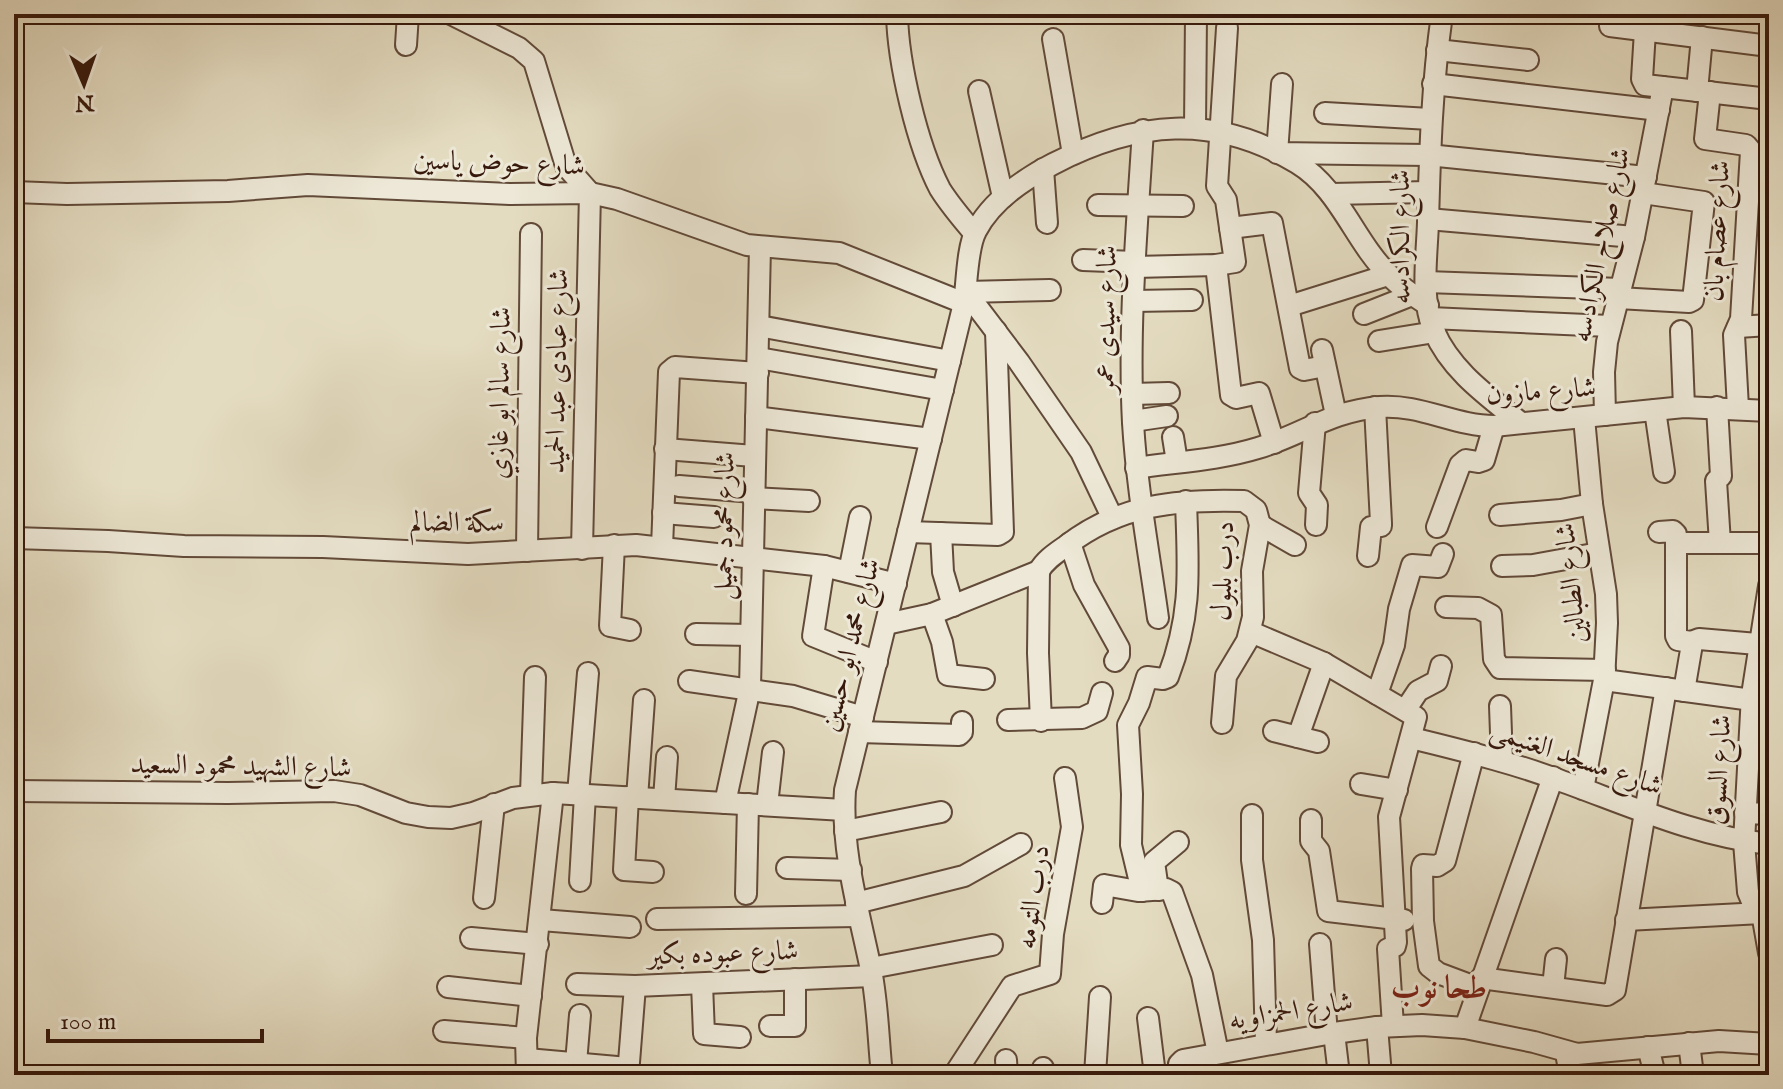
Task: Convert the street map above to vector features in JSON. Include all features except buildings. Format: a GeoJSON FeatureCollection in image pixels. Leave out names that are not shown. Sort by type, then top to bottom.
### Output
{"type":"FeatureCollection","features":[{"type":"Feature","properties":{"kind":"street"},"geometry":{"type":"LineString","coordinates":[[406,45],[408,14]]}},
{"type":"Feature","properties":{"kind":"street"},"geometry":{"type":"LineString","coordinates":[[451,14],[519,48],[534,61],[566,166],[590,193]]}},
{"type":"Feature","properties":{"kind":"street"},"geometry":{"type":"LineString","coordinates":[[897,14],[901,60],[929,163],[948,200],[974,233],[1003,197],[1043,169],[1073,154],[1143,130],[1195,128],[1242,137],[1297,163],[1316,177],[1388,275],[1426,306],[1610,326]]}},
{"type":"Feature","properties":{"kind":"street"},"geometry":{"type":"LineString","coordinates":[[1195,128],[1196,14]]}},
{"type":"Feature","properties":{"kind":"street","name":"شارع الكرادسه"},"geometry":{"type":"LineString","coordinates":[[1442,14],[1428,155],[1426,306],[1444,350],[1458,368],[1521,423]]}},
{"type":"Feature","properties":{"kind":"street"},"geometry":{"type":"LineString","coordinates":[[1610,26],[1769,46]]}},
{"type":"Feature","properties":{"kind":"street"},"geometry":{"type":"LineString","coordinates":[[1083,260],[1135,264],[1216,265],[1235,262],[1225,197],[1217,189],[1227,28]]}},
{"type":"Feature","properties":{"kind":"street"},"geometry":{"type":"LineString","coordinates":[[1645,31],[1642,79],[1645,85],[1769,99]]}},
{"type":"Feature","properties":{"kind":"street"},"geometry":{"type":"LineString","coordinates":[[1702,37],[1704,92]]}},
{"type":"Feature","properties":{"kind":"street"},"geometry":{"type":"LineString","coordinates":[[1053,39],[1073,154]]}},
{"type":"Feature","properties":{"kind":"street"},"geometry":{"type":"LineString","coordinates":[[1437,50],[1528,60]]}},
{"type":"Feature","properties":{"kind":"street"},"geometry":{"type":"LineString","coordinates":[[1277,153],[1282,84]]}},
{"type":"Feature","properties":{"kind":"street"},"geometry":{"type":"LineString","coordinates":[[1433,84],[1659,110]]}},
{"type":"Feature","properties":{"kind":"street","name":"شارع صلاح الكرادسه"},"geometry":{"type":"LineString","coordinates":[[1595,416],[1610,326],[1634,237],[1663,87]]}},
{"type":"Feature","properties":{"kind":"street"},"geometry":{"type":"LineString","coordinates":[[979,91],[1003,197]]}},
{"type":"Feature","properties":{"kind":"street","name":"شارع عصام بان"},"geometry":{"type":"LineString","coordinates":[[1704,92],[1705,139],[1746,145],[1751,151],[1741,319],[1734,335],[1721,476],[1716,481],[1720,543]]}},
{"type":"Feature","properties":{"kind":"street"},"geometry":{"type":"LineString","coordinates":[[1325,113],[1430,119]]}},
{"type":"Feature","properties":{"kind":"street","name":"شارع سيدى عمر"},"geometry":{"type":"LineString","coordinates":[[1143,130],[1133,301],[1132,394],[1136,468],[1158,618]]}},
{"type":"Feature","properties":{"kind":"street"},"geometry":{"type":"LineString","coordinates":[[1277,153],[1428,155],[1645,185],[1704,202],[1693,300],[1689,302],[1620,294],[1426,306],[1364,314]]}},
{"type":"Feature","properties":{"kind":"street"},"geometry":{"type":"LineString","coordinates":[[1043,169],[1047,223]]}},
{"type":"Feature","properties":{"kind":"street","name":"شارع حوض ياسين"},"geometry":{"type":"LineString","coordinates":[[14,192],[228,191],[308,185],[524,195],[590,193],[617,199],[747,245],[839,253],[965,298]]}},
{"type":"Feature","properties":{"kind":"street"},"geometry":{"type":"LineString","coordinates":[[1331,194],[1428,192]]}},
{"type":"Feature","properties":{"kind":"street","name":"شارع عبادى عبد الحميد"},"geometry":{"type":"LineString","coordinates":[[582,549],[590,193]]}},
{"type":"Feature","properties":{"kind":"street"},"geometry":{"type":"LineString","coordinates":[[1098,205],[1183,206]]}},
{"type":"Feature","properties":{"kind":"street"},"geometry":{"type":"LineString","coordinates":[[1428,219],[1634,237]]}},
{"type":"Feature","properties":{"kind":"street"},"geometry":{"type":"LineString","coordinates":[[1230,228],[1272,223],[1300,368],[1304,370],[1323,358],[1336,415]]}},
{"type":"Feature","properties":{"kind":"street","name":"شارع محمد ابو حسين"},"geometry":{"type":"LineString","coordinates":[[882,1075],[871,972],[857,910],[844,810],[850,763],[965,298],[974,233]]}},
{"type":"Feature","properties":{"kind":"street","name":"شارع سالم ابو غازي"},"geometry":{"type":"LineString","coordinates":[[527,551],[531,234]]}},
{"type":"Feature","properties":{"kind":"street","name":"شارع محمود جميل"},"geometry":{"type":"LineString","coordinates":[[725,803],[750,688],[760,247]]}},
{"type":"Feature","properties":{"kind":"street"},"geometry":{"type":"LineString","coordinates":[[1216,265],[1231,395],[1236,398],[1259,393],[1274,443]]}},
{"type":"Feature","properties":{"kind":"street"},"geometry":{"type":"LineString","coordinates":[[1289,306],[1388,275]]}},
{"type":"Feature","properties":{"kind":"street"},"geometry":{"type":"LineString","coordinates":[[965,298],[1050,290]]}},
{"type":"Feature","properties":{"kind":"street"},"geometry":{"type":"LineString","coordinates":[[965,298],[996,331],[1081,452],[1112,517]]}},
{"type":"Feature","properties":{"kind":"street"},"geometry":{"type":"LineString","coordinates":[[1133,301],[1192,300]]}},
{"type":"Feature","properties":{"kind":"street"},"geometry":{"type":"LineString","coordinates":[[1379,341],[1426,306]]}},
{"type":"Feature","properties":{"kind":"street"},"geometry":{"type":"LineString","coordinates":[[1738,327],[1769,325]]}},
{"type":"Feature","properties":{"kind":"street"},"geometry":{"type":"LineString","coordinates":[[759,326],[950,361]]}},
{"type":"Feature","properties":{"kind":"street"},"geometry":{"type":"LineString","coordinates":[[908,532],[998,535],[1003,532],[996,331]]}},
{"type":"Feature","properties":{"kind":"street"},"geometry":{"type":"LineString","coordinates":[[1681,331],[1684,407]]}},
{"type":"Feature","properties":{"kind":"street"},"geometry":{"type":"LineString","coordinates":[[662,547],[671,369],[758,366],[943,390]]}},
{"type":"Feature","properties":{"kind":"street"},"geometry":{"type":"LineString","coordinates":[[1132,394],[1169,393]]}},
{"type":"Feature","properties":{"kind":"street"},"geometry":{"type":"LineString","coordinates":[[1368,556],[1371,527],[1381,525],[1375,407]]}},
{"type":"Feature","properties":{"kind":"street","name":"شارع مازون"},"geometry":{"type":"LineString","coordinates":[[1136,468],[1239,453],[1274,443],[1336,415],[1375,407],[1405,407],[1472,425],[1494,426],[1684,407],[1769,411]]}},
{"type":"Feature","properties":{"kind":"street"},"geometry":{"type":"LineString","coordinates":[[1655,410],[1664,472]]}},
{"type":"Feature","properties":{"kind":"street"},"geometry":{"type":"LineString","coordinates":[[1133,421],[1167,416]]}},
{"type":"Feature","properties":{"kind":"street","name":"شارع الطبالين"},"geometry":{"type":"LineString","coordinates":[[1583,789],[1605,675],[1607,623],[1592,504],[1595,416]]}},
{"type":"Feature","properties":{"kind":"street"},"geometry":{"type":"LineString","coordinates":[[756,417],[931,439]]}},
{"type":"Feature","properties":{"kind":"street"},"geometry":{"type":"LineString","coordinates":[[1315,423],[1309,493],[1317,505],[1316,525]]}},
{"type":"Feature","properties":{"kind":"street"},"geometry":{"type":"LineString","coordinates":[[1437,527],[1460,465],[1466,460],[1484,460],[1494,426]]}},
{"type":"Feature","properties":{"kind":"street"},"geometry":{"type":"LineString","coordinates":[[1173,437],[1177,462]]}},
{"type":"Feature","properties":{"kind":"street"},"geometry":{"type":"LineString","coordinates":[[665,449],[754,456]]}},
{"type":"Feature","properties":{"kind":"street"},"geometry":{"type":"LineString","coordinates":[[679,486],[809,501]]}},
{"type":"Feature","properties":{"kind":"street"},"geometry":{"type":"LineString","coordinates":[[1150,891],[1131,845],[1128,725],[1147,677],[1163,679],[1169,674],[1185,623],[1188,604],[1186,501]]}},
{"type":"Feature","properties":{"kind":"street","name":"درب بلبول"},"geometry":{"type":"LineString","coordinates":[[1039,571],[1047,561],[1090,528],[1142,508],[1186,501],[1244,501],[1256,510],[1260,525],[1252,571],[1251,632],[1226,676],[1222,723]]}},
{"type":"Feature","properties":{"kind":"street"},"geometry":{"type":"LineString","coordinates":[[1500,515],[1592,504]]}},
{"type":"Feature","properties":{"kind":"street"},"geometry":{"type":"LineString","coordinates":[[663,513],[714,517]]}},
{"type":"Feature","properties":{"kind":"street"},"geometry":{"type":"LineString","coordinates":[[849,572],[860,517]]}},
{"type":"Feature","properties":{"kind":"street"},"geometry":{"type":"LineString","coordinates":[[1260,525],[1295,545]]}},
{"type":"Feature","properties":{"kind":"street"},"geometry":{"type":"LineString","coordinates":[[1659,532],[1675,532],[1677,543],[1678,640],[1764,645]]}},
{"type":"Feature","properties":{"kind":"street"},"geometry":{"type":"LineString","coordinates":[[941,533],[943,572],[953,606]]}},
{"type":"Feature","properties":{"kind":"street","name":"سكة الضالم"},"geometry":{"type":"LineString","coordinates":[[14,538],[468,554],[614,545],[662,547],[824,566],[896,584]]}},
{"type":"Feature","properties":{"kind":"street"},"geometry":{"type":"LineString","coordinates":[[1070,543],[1084,585],[1119,648],[1115,661]]}},
{"type":"Feature","properties":{"kind":"street"},"geometry":{"type":"LineString","coordinates":[[1677,543],[1769,543]]}},
{"type":"Feature","properties":{"kind":"street"},"geometry":{"type":"LineString","coordinates":[[614,545],[610,626],[630,630]]}},
{"type":"Feature","properties":{"kind":"street"},"geometry":{"type":"LineString","coordinates":[[1502,566],[1533,565],[1599,553]]}},
{"type":"Feature","properties":{"kind":"street"},"geometry":{"type":"LineString","coordinates":[[1377,694],[1394,645],[1399,609],[1411,566],[1438,567],[1443,554]]}},
{"type":"Feature","properties":{"kind":"street"},"geometry":{"type":"LineString","coordinates":[[824,566],[813,636],[877,662]]}},
{"type":"Feature","properties":{"kind":"street"},"geometry":{"type":"LineString","coordinates":[[886,624],[932,614],[1039,571],[1041,721]]}},
{"type":"Feature","properties":{"kind":"street","name":"شارع السوق"},"geometry":{"type":"LineString","coordinates":[[1769,586],[1758,697],[1759,752],[1745,813],[1744,842],[1760,900],[1769,953]]}},
{"type":"Feature","properties":{"kind":"street"},"geometry":{"type":"LineString","coordinates":[[1446,607],[1478,608],[1491,615],[1494,659],[1500,668],[1605,675],[1675,689],[1758,697]]}},
{"type":"Feature","properties":{"kind":"street"},"geometry":{"type":"LineString","coordinates":[[932,614],[942,642],[948,675],[984,679]]}},
{"type":"Feature","properties":{"kind":"street"},"geometry":{"type":"LineString","coordinates":[[1251,632],[1324,663],[1416,717],[1389,817],[1396,944],[1388,949],[1381,1075]]}},
{"type":"Feature","properties":{"kind":"street"},"geometry":{"type":"LineString","coordinates":[[696,634],[751,635]]}},
{"type":"Feature","properties":{"kind":"street"},"geometry":{"type":"LineString","coordinates":[[1474,753],[1445,861],[1437,866],[1422,867],[1423,921],[1429,966],[1438,973],[1480,983],[1612,993],[1646,812],[1675,689],[1691,642]]}},
{"type":"Feature","properties":{"kind":"street"},"geometry":{"type":"LineString","coordinates":[[1274,731],[1308,740],[1324,663]]}},
{"type":"Feature","properties":{"kind":"street"},"geometry":{"type":"LineString","coordinates":[[1406,709],[1418,691],[1437,681],[1441,666]]}},
{"type":"Feature","properties":{"kind":"street"},"geometry":{"type":"LineString","coordinates":[[580,881],[588,673]]}},
{"type":"Feature","properties":{"kind":"street"},"geometry":{"type":"LineString","coordinates":[[531,794],[535,677]]}},
{"type":"Feature","properties":{"kind":"street"},"geometry":{"type":"LineString","coordinates":[[689,681],[793,696],[861,725],[961,735],[962,722]]}},
{"type":"Feature","properties":{"kind":"street"},"geometry":{"type":"LineString","coordinates":[[1008,720],[1082,718],[1097,711],[1102,693]]}},
{"type":"Feature","properties":{"kind":"street"},"geometry":{"type":"LineString","coordinates":[[644,700],[624,870],[653,872]]}},
{"type":"Feature","properties":{"kind":"street"},"geometry":{"type":"LineString","coordinates":[[1500,706],[1502,761]]}},
{"type":"Feature","properties":{"kind":"street","name":"شارع مسجد الغنيمى"},"geometry":{"type":"LineString","coordinates":[[1412,738],[1553,777],[1698,830],[1744,842],[1769,844]]}},
{"type":"Feature","properties":{"kind":"street"},"geometry":{"type":"LineString","coordinates":[[746,894],[757,805],[773,752]]}},
{"type":"Feature","properties":{"kind":"street"},"geometry":{"type":"LineString","coordinates":[[664,799],[667,757]]}},
{"type":"Feature","properties":{"kind":"street"},"geometry":{"type":"LineString","coordinates":[[1465,1028],[1553,777]]}},
{"type":"Feature","properties":{"kind":"street","name":"درب التومه"},"geometry":{"type":"LineString","coordinates":[[954,1075],[1012,986],[1050,974],[1053,934],[1072,827],[1065,778]]}},
{"type":"Feature","properties":{"kind":"street"},"geometry":{"type":"LineString","coordinates":[[1361,784],[1397,790]]}},
{"type":"Feature","properties":{"kind":"street","name":"شارع الشهيد محمود السعيد"},"geometry":{"type":"LineString","coordinates":[[14,791],[334,791],[360,795],[406,813],[451,818],[531,794],[553,793],[844,810]]}},
{"type":"Feature","properties":{"kind":"street"},"geometry":{"type":"LineString","coordinates":[[553,793],[526,1038],[527,1067],[576,1063],[628,1072],[635,986]]}},
{"type":"Feature","properties":{"kind":"street"},"geometry":{"type":"LineString","coordinates":[[484,898],[494,804]]}},
{"type":"Feature","properties":{"kind":"street"},"geometry":{"type":"LineString","coordinates":[[845,831],[941,812]]}},
{"type":"Feature","properties":{"kind":"street"},"geometry":{"type":"LineString","coordinates":[[1745,813],[1769,814]]}},
{"type":"Feature","properties":{"kind":"street"},"geometry":{"type":"LineString","coordinates":[[1252,815],[1252,860],[1263,940],[1266,1043]]}},
{"type":"Feature","properties":{"kind":"street"},"geometry":{"type":"LineString","coordinates":[[1311,820],[1311,841],[1319,851],[1328,911],[1423,921]]}},
{"type":"Feature","properties":{"kind":"street"},"geometry":{"type":"LineString","coordinates":[[1150,891],[1154,862],[1178,842]]}},
{"type":"Feature","properties":{"kind":"street"},"geometry":{"type":"LineString","coordinates":[[657,919],[857,910],[964,876],[1021,844]]}},
{"type":"Feature","properties":{"kind":"street"},"geometry":{"type":"LineString","coordinates":[[787,868],[851,870]]}},
{"type":"Feature","properties":{"kind":"street"},"geometry":{"type":"LineString","coordinates":[[1102,903],[1104,885],[1150,891],[1169,890],[1177,901],[1202,975],[1218,1053]]}},
{"type":"Feature","properties":{"kind":"street"},"geometry":{"type":"LineString","coordinates":[[1626,920],[1760,900]]}},
{"type":"Feature","properties":{"kind":"street"},"geometry":{"type":"LineString","coordinates":[[541,920],[630,927]]}},
{"type":"Feature","properties":{"kind":"street"},"geometry":{"type":"LineString","coordinates":[[471,938],[538,944]]}},
{"type":"Feature","properties":{"kind":"street"},"geometry":{"type":"LineString","coordinates":[[1320,944],[1330,1034],[1339,1075]]}},
{"type":"Feature","properties":{"kind":"street","name":"شارع عبوده بكير"},"geometry":{"type":"LineString","coordinates":[[577,984],[702,984],[871,972],[992,945]]}},
{"type":"Feature","properties":{"kind":"street"},"geometry":{"type":"LineString","coordinates":[[1553,987],[1556,959]]}},
{"type":"Feature","properties":{"kind":"street"},"geometry":{"type":"LineString","coordinates":[[770,1026],[795,1026],[795,979]]}},
{"type":"Feature","properties":{"kind":"street"},"geometry":{"type":"LineString","coordinates":[[702,984],[704,1034],[740,1037]]}},
{"type":"Feature","properties":{"kind":"street"},"geometry":{"type":"LineString","coordinates":[[448,987],[531,996]]}},
{"type":"Feature","properties":{"kind":"street"},"geometry":{"type":"LineString","coordinates":[[1095,1075],[1100,997]]}},
{"type":"Feature","properties":{"kind":"street"},"geometry":{"type":"LineString","coordinates":[[576,1063],[580,1015]]}},
{"type":"Feature","properties":{"kind":"street"},"geometry":{"type":"LineString","coordinates":[[1148,1018],[1155,1075]]}},
{"type":"Feature","properties":{"kind":"street","name":"شارع الحمزاويه"},"geometry":{"type":"LineString","coordinates":[[1180,1075],[1179,1064],[1183,1060],[1266,1043],[1385,1026],[1465,1028],[1534,1042],[1566,1053]]}},
{"type":"Feature","properties":{"kind":"street"},"geometry":{"type":"LineString","coordinates":[[444,1031],[526,1038]]}},
{"type":"Feature","properties":{"kind":"street"},"geometry":{"type":"LineString","coordinates":[[1570,1075],[1566,1053],[1719,1041],[1769,1044]]}},
{"type":"Feature","properties":{"kind":"street"},"geometry":{"type":"LineString","coordinates":[[1689,1043],[1693,1075]]}},
{"type":"Feature","properties":{"kind":"street"},"geometry":{"type":"LineString","coordinates":[[1648,1047],[1655,1075]]}},
{"type":"Feature","properties":{"kind":"district","name":"طحا نوب"},"geometry":{"type":"Point","coordinates":[1439,989]}}]}
